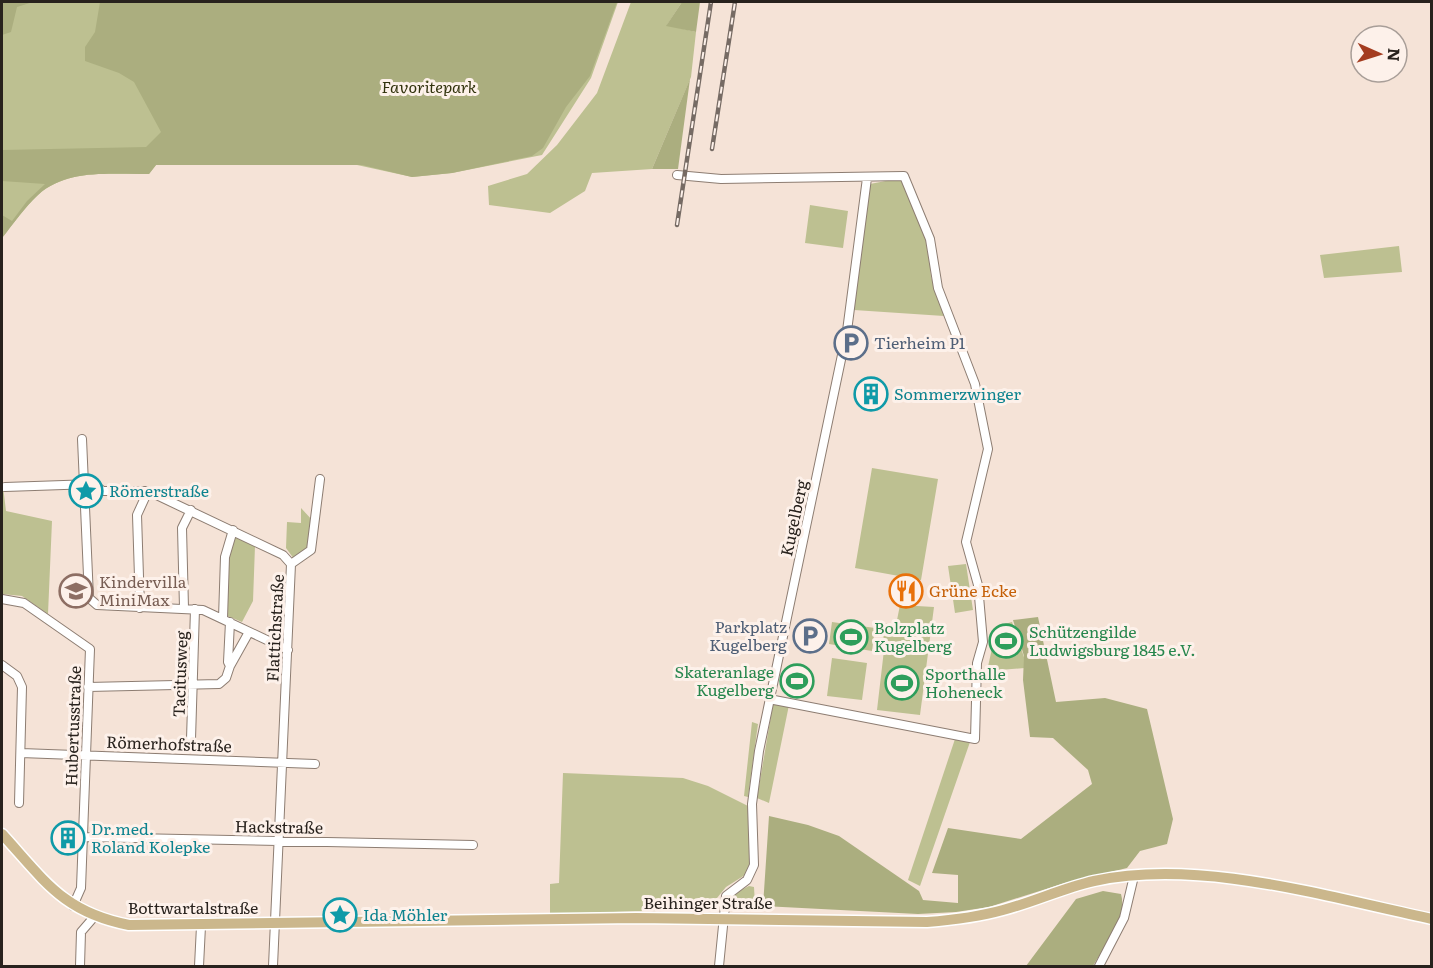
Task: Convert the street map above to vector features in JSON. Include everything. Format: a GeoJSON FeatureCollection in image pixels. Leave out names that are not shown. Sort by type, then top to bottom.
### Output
{"type":"FeatureCollection","features":[{"type":"Feature","properties":{"kind":"main road","name":"Bottwartalstraße"},"geometry":{"type":"LineString","coordinates":[[2,834],[53,890],[72,906],[94,917],[129,925],[201,926],[275,923]]}},
{"type":"Feature","properties":{"kind":"main road","name":"Beihinger Straße"},"geometry":{"type":"LineString","coordinates":[[275,923],[723,918],[916,922],[963,919],[1006,910],[1094,881],[1170,873],[1213,875],[1431,919]]}},
{"type":"Feature","properties":{"kind":"street"},"geometry":{"type":"LineString","coordinates":[[677,175],[721,179],[904,176],[930,238],[938,288],[975,384],[988,449],[966,542],[978,585],[983,642],[977,663],[975,739],[769,699]]}},
{"type":"Feature","properties":{"kind":"street","name":"Kugelberg"},"geometry":{"type":"LineString","coordinates":[[723,918],[726,896],[747,880],[754,865],[752,804],[769,699],[847,331],[867,178]]}},
{"type":"Feature","properties":{"kind":"street"},"geometry":{"type":"LineString","coordinates":[[81,439],[89,598],[98,605],[203,610],[288,650]]}},
{"type":"Feature","properties":{"kind":"street"},"geometry":{"type":"LineString","coordinates":[[291,564],[311,550],[320,479]]}},
{"type":"Feature","properties":{"kind":"street","name":"Flattichstraße"},"geometry":{"type":"LineString","coordinates":[[5,487],[96,484],[103,491],[148,490],[283,555],[291,564],[273,966]]}},
{"type":"Feature","properties":{"kind":"street"},"geometry":{"type":"LineString","coordinates":[[140,608],[136,515],[148,490]]}},
{"type":"Feature","properties":{"kind":"street","name":"Tacitusweg"},"geometry":{"type":"LineString","coordinates":[[184,608],[182,528],[190,510]]}},
{"type":"Feature","properties":{"kind":"street"},"geometry":{"type":"LineString","coordinates":[[231,666],[228,662],[225,556],[234,530]]}},
{"type":"Feature","properties":{"kind":"street","name":"Hubertusstraße"},"geometry":{"type":"LineString","coordinates":[[2,599],[24,603],[90,649],[81,888],[72,906]]}},
{"type":"Feature","properties":{"kind":"street","name":"Tacitusweg"},"geometry":{"type":"LineString","coordinates":[[191,740],[195,609]]}},
{"type":"Feature","properties":{"kind":"street"},"geometry":{"type":"LineString","coordinates":[[88,687],[219,684],[249,632]]}},
{"type":"Feature","properties":{"kind":"street"},"geometry":{"type":"LineString","coordinates":[[2,665],[21,681],[19,803]]}},
{"type":"Feature","properties":{"kind":"street","name":"Römerhofstraße"},"geometry":{"type":"LineString","coordinates":[[21,753],[315,764]]}},
{"type":"Feature","properties":{"kind":"street","name":"Hackstraße"},"geometry":{"type":"LineString","coordinates":[[83,837],[473,845]]}},
{"type":"Feature","properties":{"kind":"street"},"geometry":{"type":"LineString","coordinates":[[1099,966],[1124,918],[1134,876]]}},
{"type":"Feature","properties":{"kind":"street"},"geometry":{"type":"LineString","coordinates":[[80,966],[81,932],[94,917]]}},
{"type":"Feature","properties":{"kind":"street"},"geometry":{"type":"LineString","coordinates":[[719,966],[723,918]]}},
{"type":"Feature","properties":{"kind":"street"},"geometry":{"type":"LineString","coordinates":[[199,966],[201,926]]}},
{"type":"Feature","properties":{"kind":"green space","name":"Favoritepark"},"geometry":{"type":"Polygon","coordinates":[[[2,2],[618,2],[591,78],[542,155],[452,173],[412,177],[357,165],[156,165],[149,174],[105,174],[76,177],[50,186],[38,195],[2,238],[2,2]]]}},
{"type":"Feature","properties":{"kind":"green space"},"geometry":{"type":"Polygon","coordinates":[[[2,2],[33,2],[17,7],[11,32],[2,35],[2,2]]]}},
{"type":"Feature","properties":{"kind":"green space","name":"Favoritepark"},"geometry":{"type":"Polygon","coordinates":[[[100,2],[617,2],[590,76],[566,107],[543,148],[532,156],[452,173],[412,177],[362,165],[156,165],[149,174],[105,174],[76,177],[50,186],[38,195],[2,238],[2,215],[12,221],[27,201],[45,184],[2,181],[2,150],[146,147],[161,132],[134,82],[119,73],[85,61],[85,47],[95,32],[100,2]]]}},
{"type":"Feature","properties":{"kind":"green space"},"geometry":{"type":"Polygon","coordinates":[[[631,2],[682,2],[667,25],[696,32],[691,77],[652,169],[592,173],[585,191],[550,213],[489,205],[488,186],[527,174],[557,145],[597,93],[631,2]]]}},
{"type":"Feature","properties":{"kind":"green space"},"geometry":{"type":"Polygon","coordinates":[[[682,2],[700,2],[696,32],[666,26],[682,2]]]}},
{"type":"Feature","properties":{"kind":"green space"},"geometry":{"type":"Polygon","coordinates":[[[690,79],[678,169],[652,169],[690,79]]]}},
{"type":"Feature","properties":{"kind":"green space"},"geometry":{"type":"Polygon","coordinates":[[[901,178],[929,248],[931,277],[944,316],[854,310],[870,184],[901,178]]]}},
{"type":"Feature","properties":{"kind":"green space"},"geometry":{"type":"Polygon","coordinates":[[[810,205],[848,211],[843,248],[805,243],[810,205]]]}},
{"type":"Feature","properties":{"kind":"green space"},"geometry":{"type":"Polygon","coordinates":[[[1399,246],[1402,272],[1324,278],[1320,255],[1399,246]]]}},
{"type":"Feature","properties":{"kind":"green space"},"geometry":{"type":"Polygon","coordinates":[[[872,468],[938,479],[921,580],[855,568],[872,468]]]}},
{"type":"Feature","properties":{"kind":"green space"},"geometry":{"type":"Polygon","coordinates":[[[2,478],[6,511],[52,521],[48,614],[22,596],[2,594],[2,478]]]}},
{"type":"Feature","properties":{"kind":"green space"},"geometry":{"type":"Polygon","coordinates":[[[301,508],[313,521],[307,550],[294,559],[286,548],[287,522],[301,523],[301,508]]]}},
{"type":"Feature","properties":{"kind":"green space"},"geometry":{"type":"Polygon","coordinates":[[[234,536],[255,546],[253,601],[242,622],[225,615],[226,556],[234,536]]]}},
{"type":"Feature","properties":{"kind":"green space"},"geometry":{"type":"Polygon","coordinates":[[[966,564],[973,610],[955,613],[948,566],[966,564]]]}},
{"type":"Feature","properties":{"kind":"green space","name":"Sporthalle Hoheneck"},"geometry":{"type":"Polygon","coordinates":[[[900,605],[934,607],[920,715],[877,710],[884,650],[883,623],[896,625],[900,605]]]}},
{"type":"Feature","properties":{"kind":"green space"},"geometry":{"type":"Polygon","coordinates":[[[1038,617],[1056,702],[1105,698],[1147,709],[1173,819],[1167,844],[1140,851],[1127,868],[1065,883],[989,907],[918,914],[763,906],[769,816],[808,825],[839,836],[919,891],[923,900],[958,903],[958,875],[932,873],[948,828],[1021,839],[1092,784],[1088,770],[1053,738],[1030,737],[1023,680],[1024,656],[1013,620],[1038,617]]]}},
{"type":"Feature","properties":{"kind":"green space"},"geometry":{"type":"Polygon","coordinates":[[[832,622],[875,628],[872,651],[829,644],[832,622]]]}},
{"type":"Feature","properties":{"kind":"green space","name":"Schützengilde Ludwigsburg 1845 e.V."},"geometry":{"type":"Polygon","coordinates":[[[1012,622],[1024,657],[1025,668],[987,671],[997,626],[1012,622]]]}},
{"type":"Feature","properties":{"kind":"green space"},"geometry":{"type":"Polygon","coordinates":[[[832,658],[867,663],[862,700],[827,696],[832,658]]]}},
{"type":"Feature","properties":{"kind":"green space","name":"Skateranlage Kugelberg"},"geometry":{"type":"Polygon","coordinates":[[[787,669],[810,674],[806,693],[783,688],[787,669]]]}},
{"type":"Feature","properties":{"kind":"green space"},"geometry":{"type":"Polygon","coordinates":[[[773,704],[789,705],[769,803],[757,798],[773,704]]]}},
{"type":"Feature","properties":{"kind":"green space"},"geometry":{"type":"Polygon","coordinates":[[[752,722],[758,724],[748,797],[744,796],[752,722]]]}},
{"type":"Feature","properties":{"kind":"green space"},"geometry":{"type":"Polygon","coordinates":[[[955,739],[970,742],[920,886],[908,880],[955,739]]]}},
{"type":"Feature","properties":{"kind":"green space"},"geometry":{"type":"Polygon","coordinates":[[[563,773],[683,778],[708,786],[748,806],[750,863],[745,875],[726,887],[708,909],[550,914],[550,884],[559,883],[563,773]]]}},
{"type":"Feature","properties":{"kind":"green space"},"geometry":{"type":"Polygon","coordinates":[[[749,886],[754,887],[755,905],[729,905],[731,895],[749,886]]]}},
{"type":"Feature","properties":{"kind":"green space"},"geometry":{"type":"Polygon","coordinates":[[[1103,891],[1121,894],[1121,913],[1114,932],[1093,966],[1026,966],[1076,899],[1103,891]]]}},
{"type":"Feature","properties":{"kind":"railway"},"geometry":{"type":"LineString","coordinates":[[677,225],[711,2]]}},
{"type":"Feature","properties":{"kind":"railway"},"geometry":{"type":"LineString","coordinates":[[712,149],[735,2]]}},
{"type":"Feature","properties":{"kind":"place","name":"Tierheim P1"},"geometry":{"type":"Point","coordinates":[851,343]}},
{"type":"Feature","properties":{"kind":"place","name":"Sommerzwinger"},"geometry":{"type":"Point","coordinates":[871,394]}},
{"type":"Feature","properties":{"kind":"place","name":"Römerstraße"},"geometry":{"type":"Point","coordinates":[86,491]}},
{"type":"Feature","properties":{"kind":"place","name":"Kindervilla MiniMax"},"geometry":{"type":"Point","coordinates":[76,591]}},
{"type":"Feature","properties":{"kind":"place","name":"Grüne Ecke"},"geometry":{"type":"Point","coordinates":[906,591]}},
{"type":"Feature","properties":{"kind":"place","name":"Parkplatz Kugelberg"},"geometry":{"type":"Point","coordinates":[810,636]}},
{"type":"Feature","properties":{"kind":"place","name":"Bolzplatz Kugelberg"},"geometry":{"type":"Point","coordinates":[851,637]}},
{"type":"Feature","properties":{"kind":"place","name":"Schützengilde Ludwigsburg 1845 e.V."},"geometry":{"type":"Point","coordinates":[1006,641]}},
{"type":"Feature","properties":{"kind":"place","name":"Skateranlage Kugelberg"},"geometry":{"type":"Point","coordinates":[797,681]}},
{"type":"Feature","properties":{"kind":"place","name":"Sporthalle Hoheneck"},"geometry":{"type":"Point","coordinates":[902,683]}},
{"type":"Feature","properties":{"kind":"place","name":"Dr.med. Roland Kolepke"},"geometry":{"type":"Point","coordinates":[68,838]}},
{"type":"Feature","properties":{"kind":"place","name":"Ida Möhler"},"geometry":{"type":"Point","coordinates":[340,915]}}]}
